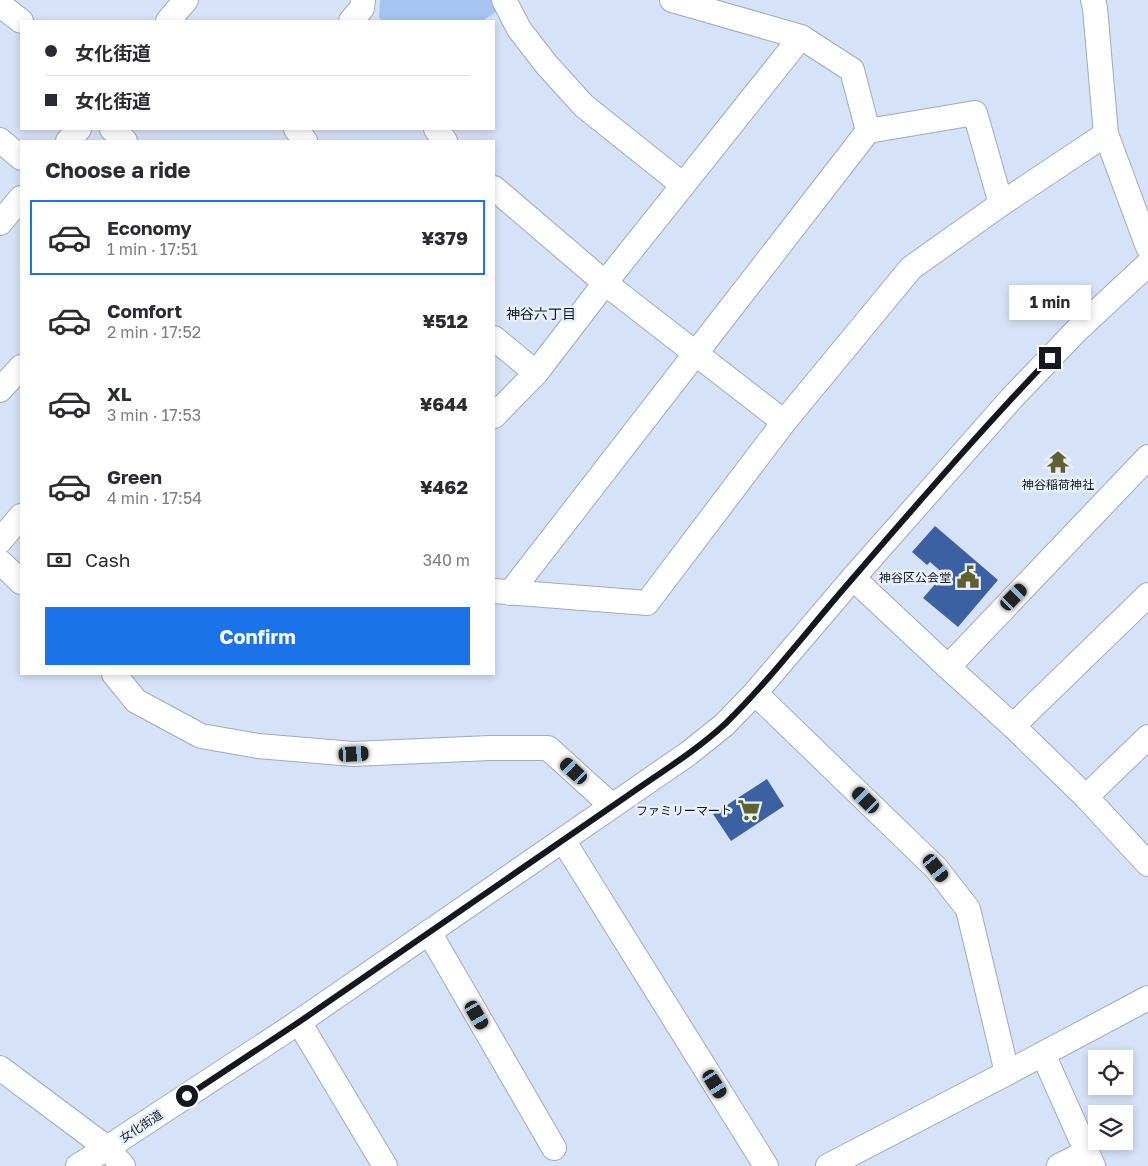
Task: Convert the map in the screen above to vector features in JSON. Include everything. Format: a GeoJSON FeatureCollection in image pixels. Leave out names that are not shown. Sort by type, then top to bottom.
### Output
{"type":"FeatureCollection","features":[{"type":"Feature","properties":{"kind":"street"},"geometry":{"type":"LineString","coordinates":[[169,20],[186,0]]}},
{"type":"Feature","properties":{"kind":"street"},"geometry":{"type":"LineString","coordinates":[[504,0],[519,29],[546,64],[584,106],[682,185]]}},
{"type":"Feature","properties":{"kind":"street"},"geometry":{"type":"LineString","coordinates":[[672,0],[801,37],[852,70],[868,132]]}},
{"type":"Feature","properties":{"kind":"street"},"geometry":{"type":"LineString","coordinates":[[1093,0],[1106,134],[1148,247]]}},
{"type":"Feature","properties":{"kind":"street"},"geometry":{"type":"LineString","coordinates":[[0,5],[20,21]]}},
{"type":"Feature","properties":{"kind":"street"},"geometry":{"type":"LineString","coordinates":[[495,415],[536,373],[605,282],[801,37]]}},
{"type":"Feature","properties":{"kind":"street"},"geometry":{"type":"LineString","coordinates":[[502,592],[696,353],[868,132],[975,113],[1001,204]]}},
{"type":"Feature","properties":{"kind":"street"},"geometry":{"type":"LineString","coordinates":[[69,140],[77,130]]}},
{"type":"Feature","properties":{"kind":"street"},"geometry":{"type":"LineString","coordinates":[[113,130],[124,140]]}},
{"type":"Feature","properties":{"kind":"street"},"geometry":{"type":"LineString","coordinates":[[502,592],[647,603],[784,422],[911,268],[1001,204],[1106,134]]}},
{"type":"Feature","properties":{"kind":"street"},"geometry":{"type":"LineString","coordinates":[[0,140],[20,157]]}},
{"type":"Feature","properties":{"kind":"street"},"geometry":{"type":"LineString","coordinates":[[495,189],[605,282],[784,422]]}},
{"type":"Feature","properties":{"kind":"street"},"geometry":{"type":"LineString","coordinates":[[0,223],[20,199]]}},
{"type":"Feature","properties":{"kind":"street","name":"女化街道"},"geometry":{"type":"LineString","coordinates":[[78,1166],[299,1022],[689,753],[724,725],[755,693],[853,578],[1011,399],[1076,331],[1148,264]]}},
{"type":"Feature","properties":{"kind":"street"},"geometry":{"type":"LineString","coordinates":[[495,339],[536,373]]}},
{"type":"Feature","properties":{"kind":"street"},"geometry":{"type":"LineString","coordinates":[[0,390],[20,367]]}},
{"type":"Feature","properties":{"kind":"street"},"geometry":{"type":"LineString","coordinates":[[948,667],[1148,457]]}},
{"type":"Feature","properties":{"kind":"street"},"geometry":{"type":"LineString","coordinates":[[0,541],[20,517]]}},
{"type":"Feature","properties":{"kind":"street"},"geometry":{"type":"LineString","coordinates":[[853,578],[1013,726],[1086,797],[1148,864]]}},
{"type":"Feature","properties":{"kind":"street"},"geometry":{"type":"LineString","coordinates":[[1013,726],[1148,595]]}},
{"type":"Feature","properties":{"kind":"street"},"geometry":{"type":"LineString","coordinates":[[115,675],[136,701],[201,736],[258,746],[354,754],[490,748],[548,748],[612,806]]}},
{"type":"Feature","properties":{"kind":"street"},"geometry":{"type":"LineString","coordinates":[[755,693],[936,868],[968,909],[1007,1073]]}},
{"type":"Feature","properties":{"kind":"street"},"geometry":{"type":"LineString","coordinates":[[1086,797],[1148,737]]}},
{"type":"Feature","properties":{"kind":"street"},"geometry":{"type":"LineString","coordinates":[[563,840],[766,1166]]}},
{"type":"Feature","properties":{"kind":"street"},"geometry":{"type":"LineString","coordinates":[[429,932],[554,1148]]}},
{"type":"Feature","properties":{"kind":"street"},"geometry":{"type":"LineString","coordinates":[[828,1166],[1148,998]]}},
{"type":"Feature","properties":{"kind":"street"},"geometry":{"type":"LineString","coordinates":[[299,1022],[385,1166]]}},
{"type":"Feature","properties":{"kind":"street"},"geometry":{"type":"LineString","coordinates":[[1044,1054],[1090,1159],[1059,1166]]}},
{"type":"Feature","properties":{"kind":"street"},"geometry":{"type":"LineString","coordinates":[[0,1068],[107,1148],[122,1166]]}},
{"type":"Feature","properties":{"kind":"shaded area"},"geometry":{"type":"Polygon","coordinates":[[[380,0],[494,0],[502,8],[484,20],[381,20],[379,17],[380,0]]]}},
{"type":"Feature","properties":{"kind":"building","name":"神谷区公会堂"},"geometry":{"type":"Polygon","coordinates":[[[935,526],[998,580],[958,627],[923,598],[944,574],[930,562],[927,565],[912,552],[935,526]]]}},
{"type":"Feature","properties":{"kind":"building","name":"ファミリーマート"},"geometry":{"type":"Polygon","coordinates":[[[767,779],[784,806],[731,841],[713,814],[767,779]]]}},
{"type":"Feature","properties":{"kind":"place","name":"神谷稲荷神社"},"geometry":{"type":"Point","coordinates":[1058,462]}},
{"type":"Feature","properties":{"kind":"place","name":"神谷区公会堂"},"geometry":{"type":"Point","coordinates":[968,577]}},
{"type":"Feature","properties":{"kind":"place","name":"ファミリーマート"},"geometry":{"type":"Point","coordinates":[749,810]}},
{"type":"Feature","properties":{"kind":"district","name":"神谷六丁目"},"geometry":{"type":"Point","coordinates":[541,313]}},
{"type":"Feature","properties":{"kind":"route"},"geometry":{"type":"LineString","coordinates":[[187,1096],[299,1022],[643,785],[689,753],[724,725],[755,693],[929,491],[1050,358]]}}]}
